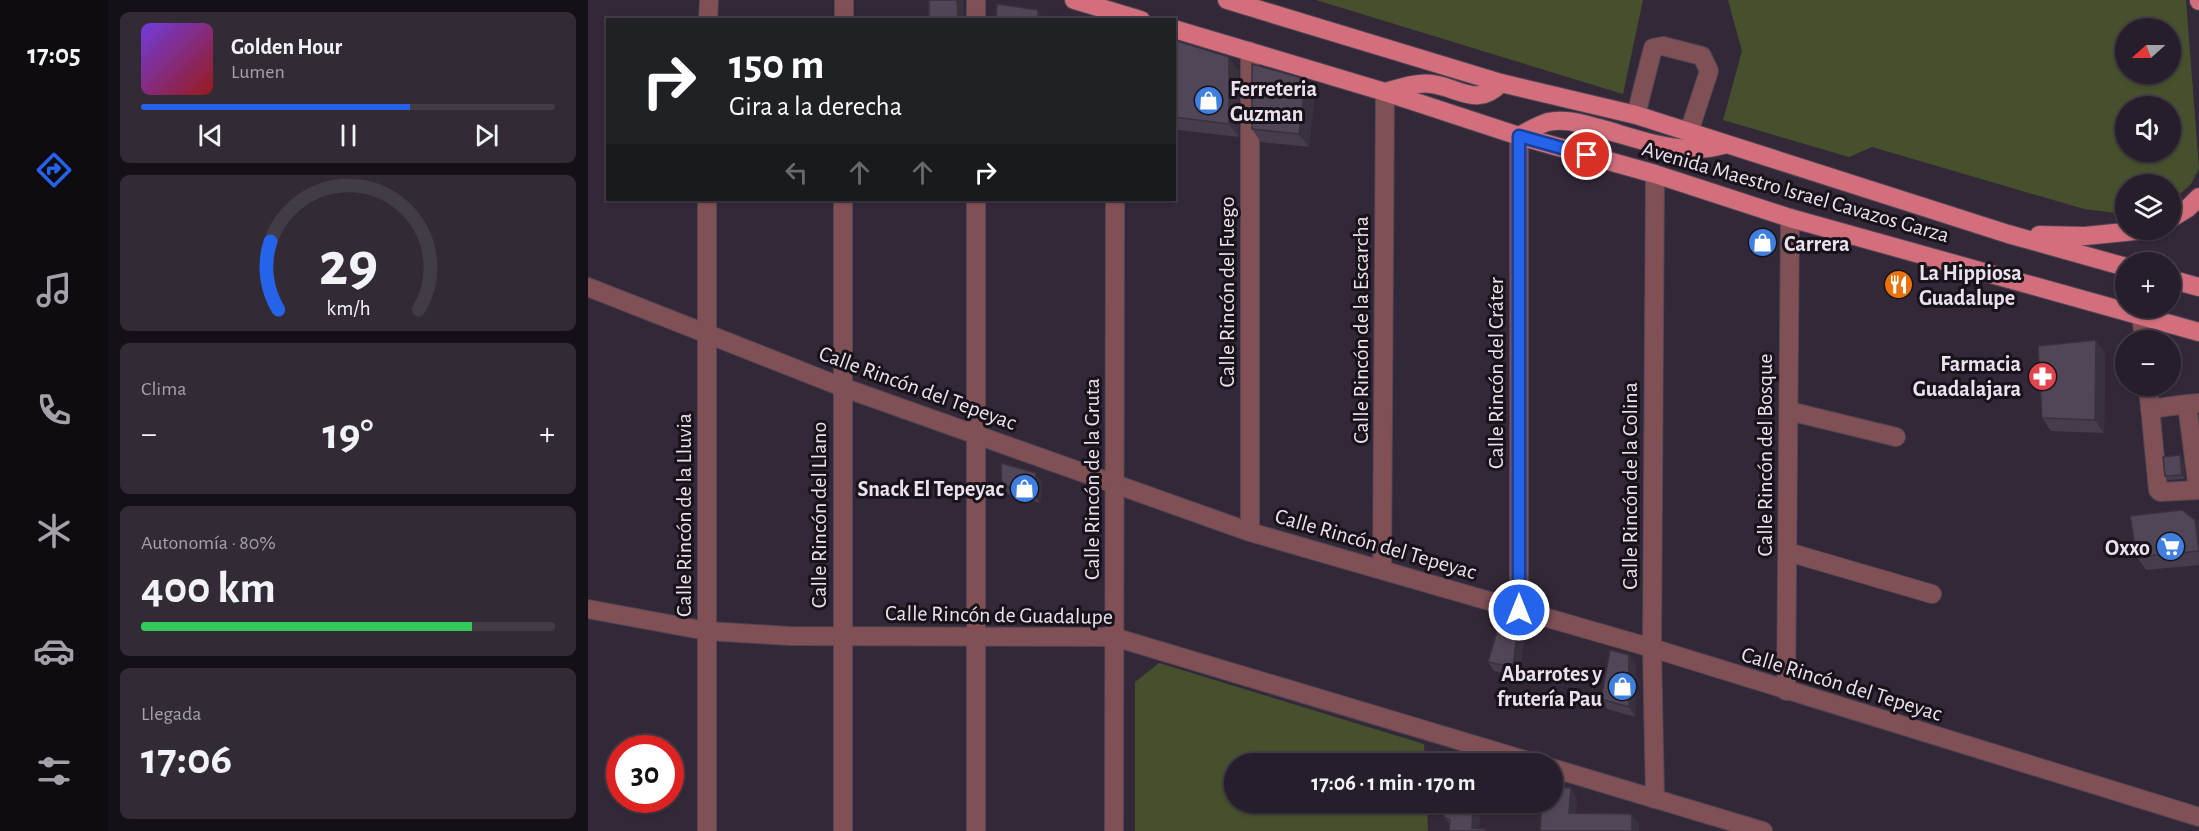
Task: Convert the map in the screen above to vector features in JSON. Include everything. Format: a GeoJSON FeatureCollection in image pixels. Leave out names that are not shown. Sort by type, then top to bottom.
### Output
{"type":"FeatureCollection","features":[{"type":"Feature","properties":{"kind":"main road"},"geometry":{"type":"LineString","coordinates":[[1074,0],[1115,16]]}},
{"type":"Feature","properties":{"kind":"main road","name":"Avenida Maestro Israel Cavazos Garza"},"geometry":{"type":"LineString","coordinates":[[1227,0],[1501,83],[1636,115],[1723,145],[2008,234],[2115,264]]}},
{"type":"Feature","properties":{"kind":"main road","name":"Avenida Maestro Israel Cavazos Garza"},"geometry":{"type":"LineString","coordinates":[[1176,30],[1385,92],[1519,136],[1655,174],[1790,218],[2115,308]]}},
{"type":"Feature","properties":{"kind":"main road"},"geometry":{"type":"LineString","coordinates":[[1385,92],[1431,84],[1476,96],[1485,95],[1501,83]]}},
{"type":"Feature","properties":{"kind":"main road"},"geometry":{"type":"LineString","coordinates":[[1519,136],[1556,121],[1580,123],[1684,150],[1705,150],[1723,145]]}},
{"type":"Feature","properties":{"kind":"main road"},"geometry":{"type":"LineString","coordinates":[[2181,212],[2199,197]]}},
{"type":"Feature","properties":{"kind":"main road"},"geometry":{"type":"LineString","coordinates":[[2008,234],[2085,236],[2115,233]]}},
{"type":"Feature","properties":{"kind":"main road"},"geometry":{"type":"LineString","coordinates":[[2181,282],[2199,287]]}},
{"type":"Feature","properties":{"kind":"main road","name":"Avenida Maestro Israel Cavazos Garza"},"geometry":{"type":"LineString","coordinates":[[2151,318],[2199,332]]}},
{"type":"Feature","properties":{"kind":"street"},"geometry":{"type":"LineString","coordinates":[[708,18],[709,0]]}},
{"type":"Feature","properties":{"kind":"street"},"geometry":{"type":"LineString","coordinates":[[844,0],[844,18]]}},
{"type":"Feature","properties":{"kind":"street"},"geometry":{"type":"LineString","coordinates":[[976,0],[976,18]]}},
{"type":"Feature","properties":{"kind":"street"},"geometry":{"type":"LineString","coordinates":[[1636,115],[1653,48],[1663,46],[1702,56],[1709,71],[1689,132]]}},
{"type":"Feature","properties":{"kind":"street","name":"Calle Rincón del Fuego"},"geometry":{"type":"LineString","coordinates":[[1250,51],[1250,532]]}},
{"type":"Feature","properties":{"kind":"street","name":"Calle Rincón de la Escarcha"},"geometry":{"type":"LineString","coordinates":[[1382,568],[1385,92]]}},
{"type":"Feature","properties":{"kind":"street","name":"Calle Rincón del Cráter"},"geometry":{"type":"LineString","coordinates":[[1519,136],[1519,610]]}},
{"type":"Feature","properties":{"kind":"street","name":"Calle Rincón de la Colina"},"geometry":{"type":"LineString","coordinates":[[1655,174],[1652,648],[1655,799]]}},
{"type":"Feature","properties":{"kind":"street","name":"Calle Rincón de la Lluvia"},"geometry":{"type":"LineString","coordinates":[[707,201],[707,831]]}},
{"type":"Feature","properties":{"kind":"street","name":"Calle Rincón del Llano"},"geometry":{"type":"LineString","coordinates":[[843,201],[843,831]]}},
{"type":"Feature","properties":{"kind":"street"},"geometry":{"type":"LineString","coordinates":[[976,201],[976,831]]}},
{"type":"Feature","properties":{"kind":"street","name":"Calle Rincón de la Gruta"},"geometry":{"type":"LineString","coordinates":[[1113,831],[1116,484],[1115,201]]}},
{"type":"Feature","properties":{"kind":"street","name":"Calle Rincón del Bosque"},"geometry":{"type":"LineString","coordinates":[[1786,692],[1790,218]]}},
{"type":"Feature","properties":{"kind":"street","name":"Calle Rincón del Tepeyac"},"geometry":{"type":"LineString","coordinates":[[588,287],[842,387],[977,432],[1250,532],[1382,568],[1652,648],[1786,692],[2199,818]]}},
{"type":"Feature","properties":{"kind":"street"},"geometry":{"type":"LineString","coordinates":[[2149,396],[2150,409],[2158,490],[2160,492],[2198,490],[2193,403],[2150,409]]}},
{"type":"Feature","properties":{"kind":"street"},"geometry":{"type":"LineString","coordinates":[[1789,411],[1896,438]]}},
{"type":"Feature","properties":{"kind":"street"},"geometry":{"type":"LineString","coordinates":[[1788,552],[1932,594]]}},
{"type":"Feature","properties":{"kind":"street","name":"Calle Rincón de Guadalupe"},"geometry":{"type":"LineString","coordinates":[[588,609],[707,630],[843,637],[1114,637],[1501,753]]}},
{"type":"Feature","properties":{"kind":"street"},"geometry":{"type":"LineString","coordinates":[[1563,771],[1655,799],[1705,822],[1763,831]]}},
{"type":"Feature","properties":{"kind":"green space"},"geometry":{"type":"Polygon","coordinates":[[[1316,0],[1643,0],[1623,94],[1316,0]]]}},
{"type":"Feature","properties":{"kind":"green space"},"geometry":{"type":"Polygon","coordinates":[[[1728,0],[2186,0],[2199,168],[2191,184],[2181,193],[2181,174],[2115,174],[2115,213],[2084,209],[1872,147],[1849,157],[1723,120],[1742,51],[1728,0]]]}},
{"type":"Feature","properties":{"kind":"green space"},"geometry":{"type":"Polygon","coordinates":[[[1159,663],[1424,744],[1424,753],[1224,753],[1224,813],[1427,813],[1428,831],[1135,831],[1135,682],[1159,663]]]}},
{"type":"Feature","properties":{"kind":"building"},"geometry":{"type":"Polygon","coordinates":[[[929,0],[957,0],[958,18],[929,18],[929,0]]]}},
{"type":"Feature","properties":{"kind":"building"},"geometry":{"type":"Polygon","coordinates":[[[997,4],[1038,10],[1038,18],[996,18],[997,4]]]}},
{"type":"Feature","properties":{"kind":"building","name":"Ferreteria Guzman"},"geometry":{"type":"Polygon","coordinates":[[[1176,41],[1229,57],[1229,124],[1176,117],[1176,41]]]}},
{"type":"Feature","properties":{"kind":"building"},"geometry":{"type":"Polygon","coordinates":[[[1252,64],[1306,79],[1299,134],[1252,129],[1252,64]]]}},
{"type":"Feature","properties":{"kind":"building"},"geometry":{"type":"Polygon","coordinates":[[[2096,340],[2095,420],[2042,418],[2038,346],[2096,340]]]}},
{"type":"Feature","properties":{"kind":"building"},"geometry":{"type":"Polygon","coordinates":[[[2180,455],[2182,475],[2165,476],[2163,457],[2180,455]]]}},
{"type":"Feature","properties":{"kind":"building"},"geometry":{"type":"Polygon","coordinates":[[[1001,463],[1036,473],[1034,494],[1002,485],[1001,463]]]}},
{"type":"Feature","properties":{"kind":"building","name":"Oxxo"},"geometry":{"type":"Polygon","coordinates":[[[2182,510],[2195,520],[2199,551],[2137,557],[2130,516],[2182,510]]]}},
{"type":"Feature","properties":{"kind":"building"},"geometry":{"type":"Polygon","coordinates":[[[1500,622],[1518,624],[1513,667],[1488,662],[1500,622]]]}},
{"type":"Feature","properties":{"kind":"building"},"geometry":{"type":"Polygon","coordinates":[[[1610,650],[1629,655],[1629,707],[1601,699],[1610,650]]]}},
{"type":"Feature","properties":{"kind":"building"},"geometry":{"type":"Polygon","coordinates":[[[1563,788],[1571,788],[1569,813],[1632,814],[1632,831],[1540,831],[1541,813],[1563,813],[1563,788]]]}},
{"type":"Feature","properties":{"kind":"building"},"geometry":{"type":"Polygon","coordinates":[[[1444,813],[1473,813],[1472,828],[1486,829],[1486,831],[1449,831],[1450,820],[1444,817],[1444,813]]]}},
{"type":"Feature","properties":{"kind":"place","name":"Ferreteria Guzman"},"geometry":{"type":"Point","coordinates":[1209,101]}},
{"type":"Feature","properties":{"kind":"place","name":"Carrera"},"geometry":{"type":"Point","coordinates":[1763,243]}},
{"type":"Feature","properties":{"kind":"place","name":"La Hippiosa Guadalupe"},"geometry":{"type":"Point","coordinates":[1898,285]}},
{"type":"Feature","properties":{"kind":"place","name":"Farmacia Guadalajara"},"geometry":{"type":"Point","coordinates":[2042,376]}},
{"type":"Feature","properties":{"kind":"place","name":"Snack El Tepeyac"},"geometry":{"type":"Point","coordinates":[1025,488]}},
{"type":"Feature","properties":{"kind":"place","name":"Oxxo"},"geometry":{"type":"Point","coordinates":[2171,547]}},
{"type":"Feature","properties":{"kind":"place","name":"Abarrotes y frutería Pau"},"geometry":{"type":"Point","coordinates":[1623,686]}},
{"type":"Feature","properties":{"kind":"route"},"geometry":{"type":"LineString","coordinates":[[1519,610],[1519,136],[1587,155]]}}]}
